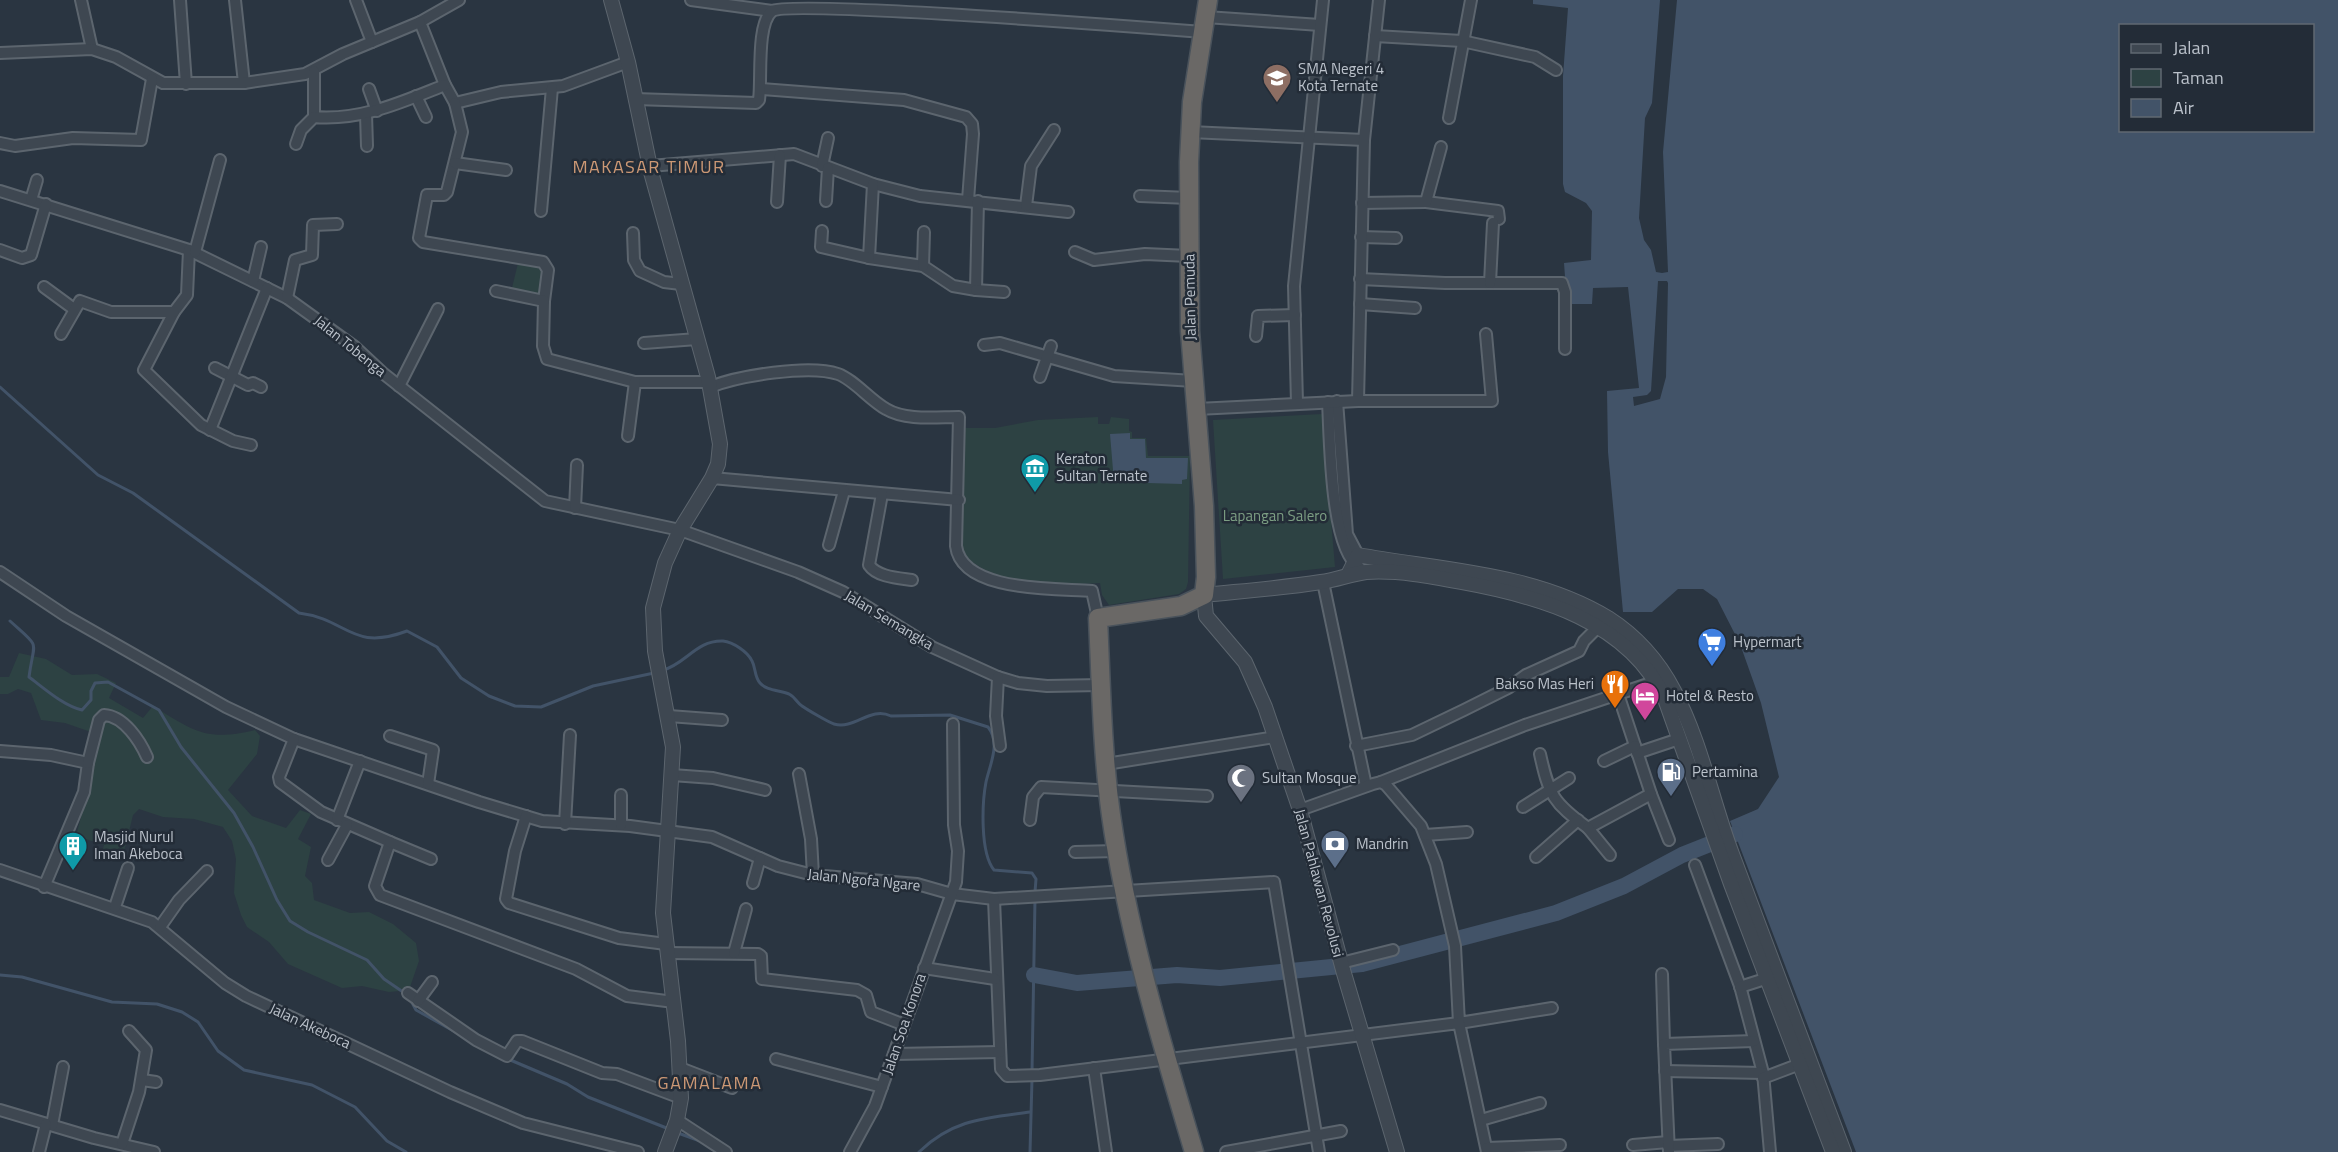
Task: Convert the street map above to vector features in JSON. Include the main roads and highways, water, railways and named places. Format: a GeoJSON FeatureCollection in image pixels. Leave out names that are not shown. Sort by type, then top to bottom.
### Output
{"type":"FeatureCollection","features":[{"type":"Feature","properties":{"kind":"highway","name":"Jalan Pemuda"},"geometry":{"type":"LineString","coordinates":[[1194,1152],[1144,975],[1117,851],[1108,790],[1098,618],[1180,606],[1204,595],[1206,577],[1194,381],[1189,198],[1190,132],[1206,16]]}},
{"type":"Feature","properties":{"kind":"water"},"geometry":{"type":"Polygon","coordinates":[[[1533,0],[2338,0],[2338,1152],[1856,1152],[1730,821],[1758,809],[1779,777],[1761,703],[1740,644],[1717,599],[1703,589],[1678,589],[1652,612],[1623,612],[1608,452],[1607,391],[1639,388],[1628,287],[1593,288],[1592,304],[1567,304],[1564,263],[1591,260],[1592,211],[1586,203],[1565,192],[1563,184],[1563,76],[1568,8],[1533,4],[1533,0]]]}},
{"type":"Feature","properties":{"kind":"water"},"geometry":{"type":"Polygon","coordinates":[[[1130,433],[1130,439],[1145,439],[1146,458],[1188,458],[1187,479],[1182,480],[1182,484],[1114,482],[1110,434],[1130,433]]]}},
{"type":"Feature","properties":{"kind":"waterway"},"geometry":{"type":"LineString","coordinates":[[0,387],[98,475],[133,493],[299,613],[329,621],[361,636],[388,637],[407,631],[437,647],[461,678],[489,696],[515,706],[541,707],[593,686],[654,673]]}},
{"type":"Feature","properties":{"kind":"waterway"},"geometry":{"type":"LineString","coordinates":[[10,621],[27,636],[33,645],[29,677],[62,701],[82,710],[91,700],[91,691],[95,683],[108,682],[159,710],[181,747],[234,813],[253,847],[277,900],[290,921],[367,960],[384,979],[406,994]]}},
{"type":"Feature","properties":{"kind":"waterway"},"geometry":{"type":"LineString","coordinates":[[663,670],[678,663],[705,644],[723,641],[736,645],[747,654],[763,686],[789,694],[804,708],[834,724],[849,724],[876,714],[950,715],[988,727],[992,733],[994,747],[984,802],[983,828],[986,852],[994,870],[1032,873],[1036,879],[1035,892]]}},
{"type":"Feature","properties":{"kind":"waterway"},"geometry":{"type":"LineString","coordinates":[[1034,975],[1077,983],[1177,975],[1220,978],[1362,964],[1556,913],[1624,886],[1682,855],[1735,834]]}},
{"type":"Feature","properties":{"kind":"waterway"},"geometry":{"type":"LineString","coordinates":[[1032,1072],[1035,899]]}},
{"type":"Feature","properties":{"kind":"waterway"},"geometry":{"type":"LineString","coordinates":[[0,975],[22,977],[112,1002],[157,1004],[182,1012],[198,1022],[218,1051],[244,1070],[312,1085],[355,1107],[387,1141],[406,1152]]}},
{"type":"Feature","properties":{"kind":"waterway"},"geometry":{"type":"LineString","coordinates":[[410,999],[416,1010],[459,1034]]}},
{"type":"Feature","properties":{"kind":"waterway"},"geometry":{"type":"LineString","coordinates":[[508,1059],[567,1084],[588,1097],[669,1129]]}},
{"type":"Feature","properties":{"kind":"waterway"},"geometry":{"type":"LineString","coordinates":[[1030,1152],[1032,1079]]}},
{"type":"Feature","properties":{"kind":"waterway"},"geometry":{"type":"LineString","coordinates":[[919,1152],[957,1126],[1030,1112]]}},
{"type":"Feature","properties":{"kind":"waterway"},"geometry":{"type":"LineString","coordinates":[[678,1133],[700,1141]]}},
{"type":"Feature","properties":{"kind":"place","name":"SMA Negeri 4 Kota Ternate"},"geometry":{"type":"Point","coordinates":[1277,104]}},
{"type":"Feature","properties":{"kind":"place","name":"Keraton Sultan Ternate"},"geometry":{"type":"Point","coordinates":[1035,494]}},
{"type":"Feature","properties":{"kind":"place","name":"Hypermart"},"geometry":{"type":"Point","coordinates":[1712,668]}},
{"type":"Feature","properties":{"kind":"place","name":"Bakso Mas Heri"},"geometry":{"type":"Point","coordinates":[1615,710]}},
{"type":"Feature","properties":{"kind":"place","name":"Hotel & Resto"},"geometry":{"type":"Point","coordinates":[1645,722]}},
{"type":"Feature","properties":{"kind":"place","name":"Pertamina"},"geometry":{"type":"Point","coordinates":[1671,798]}},
{"type":"Feature","properties":{"kind":"place","name":"Sultan Mosque"},"geometry":{"type":"Point","coordinates":[1241,804]}},
{"type":"Feature","properties":{"kind":"place","name":"Mandrin"},"geometry":{"type":"Point","coordinates":[1335,870]}},
{"type":"Feature","properties":{"kind":"place","name":"Masjid Nurul Iman Akeboca"},"geometry":{"type":"Point","coordinates":[73,872]}},
{"type":"Feature","properties":{"kind":"district","name":"MAKASAR TIMUR"},"geometry":{"type":"Point","coordinates":[649,167]}},
{"type":"Feature","properties":{"kind":"district","name":"GAMALAMA"},"geometry":{"type":"Point","coordinates":[710,1083]}},
{"type":"Feature","properties":{"kind":"park label","name":"Lapangan Salero"},"geometry":{"type":"Point","coordinates":[1275,516]}}]}
